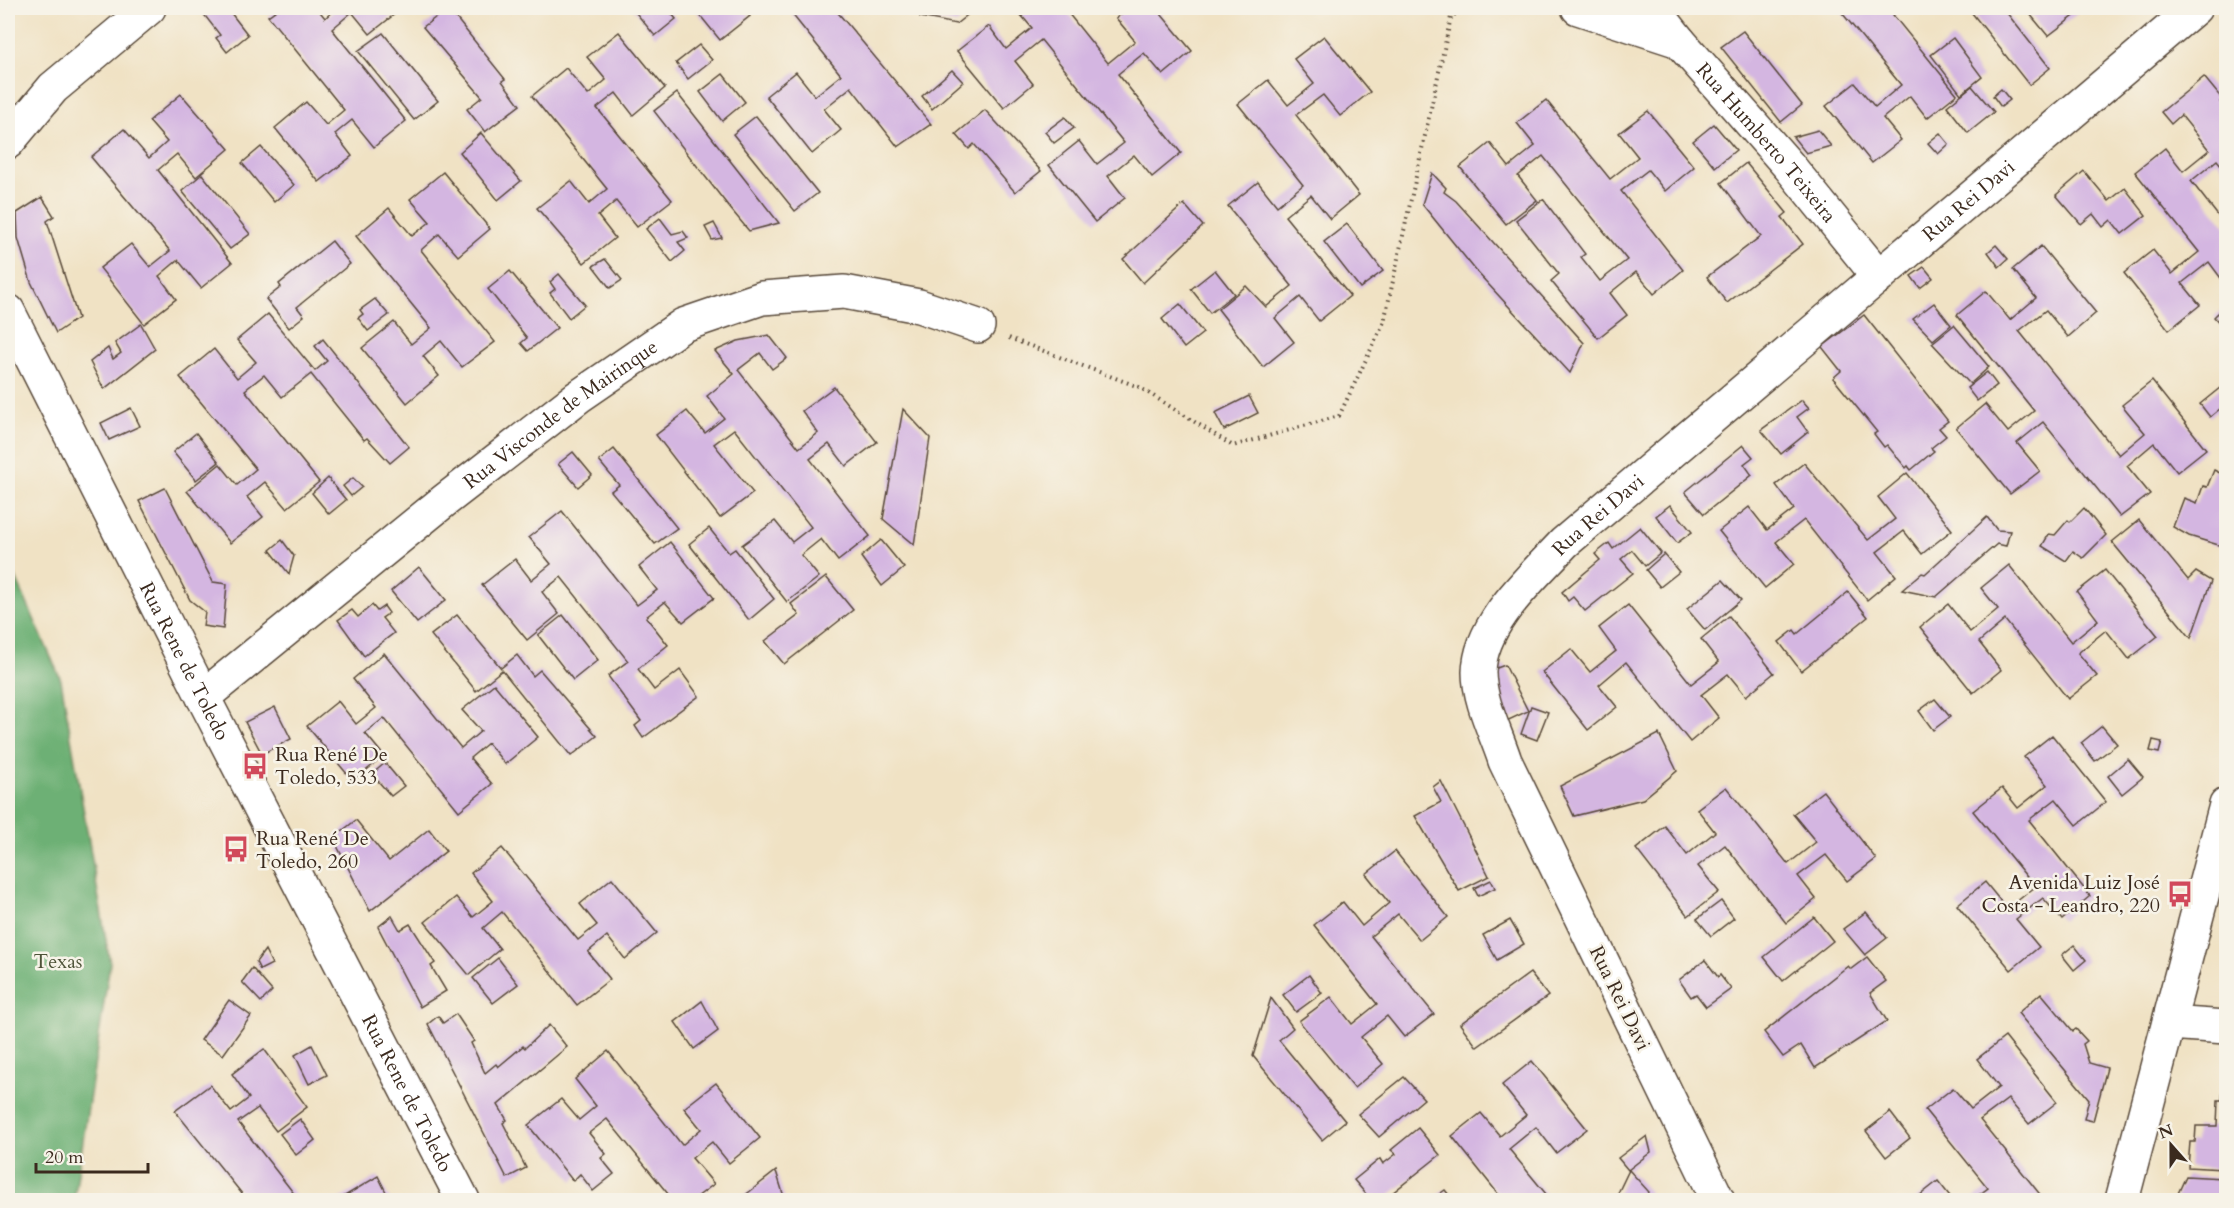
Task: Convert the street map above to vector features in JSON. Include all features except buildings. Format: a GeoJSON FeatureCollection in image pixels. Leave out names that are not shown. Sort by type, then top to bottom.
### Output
{"type":"FeatureCollection","features":[{"type":"Feature","properties":{"kind":"street"},"geometry":{"type":"LineString","coordinates":[[8,142],[53,88],[149,8]]}},
{"type":"Feature","properties":{"kind":"street"},"geometry":{"type":"LineString","coordinates":[[1578,8],[1679,41]]}},
{"type":"Feature","properties":{"kind":"street","name":"Rua Humberto Teixeira"},"geometry":{"type":"LineString","coordinates":[[1653,8],[1679,41],[1789,165],[1879,277]]}},
{"type":"Feature","properties":{"kind":"street","name":"Rua Rei Davi"},"geometry":{"type":"LineString","coordinates":[[1718,1200],[1505,760],[1481,688],[1479,670],[1488,637],[1506,606],[1564,543],[2195,8]]}},
{"type":"Feature","properties":{"kind":"street","name":"Rua Visconde de Mairinque"},"geometry":{"type":"LineString","coordinates":[[202,697],[444,501],[578,397],[683,325],[762,298],[844,292],[919,306],[978,326]]}},
{"type":"Feature","properties":{"kind":"street","name":"Rua Rene de Toledo"},"geometry":{"type":"LineString","coordinates":[[8,311],[202,697],[463,1200]]}},
{"type":"Feature","properties":{"kind":"street"},"geometry":{"type":"LineString","coordinates":[[2122,1200],[2226,805]]}},
{"type":"Feature","properties":{"kind":"street"},"geometry":{"type":"LineString","coordinates":[[2169,1023],[2226,1027]]}},
{"type":"Feature","properties":{"kind":"path"},"geometry":{"type":"LineString","coordinates":[[978,326],[1139,387],[1233,446],[1340,416],[1384,322],[1451,17],[1464,8]]}},
{"type":"Feature","properties":{"kind":"green space","name":"Texas"},"geometry":{"type":"Polygon","coordinates":[[[8,560],[61,680],[110,963],[74,1200],[8,1200],[8,560]]]}},
{"type":"Feature","properties":{"kind":"place","name":"Rua René De Toledo, 533"},"geometry":{"type":"Point","coordinates":[255,766]}},
{"type":"Feature","properties":{"kind":"place","name":"Rua René De Toledo, 260"},"geometry":{"type":"Point","coordinates":[236,849]}},
{"type":"Feature","properties":{"kind":"place","name":"Avenida Luiz José Costa - Leandro, 220"},"geometry":{"type":"Point","coordinates":[2180,894]}}]}
